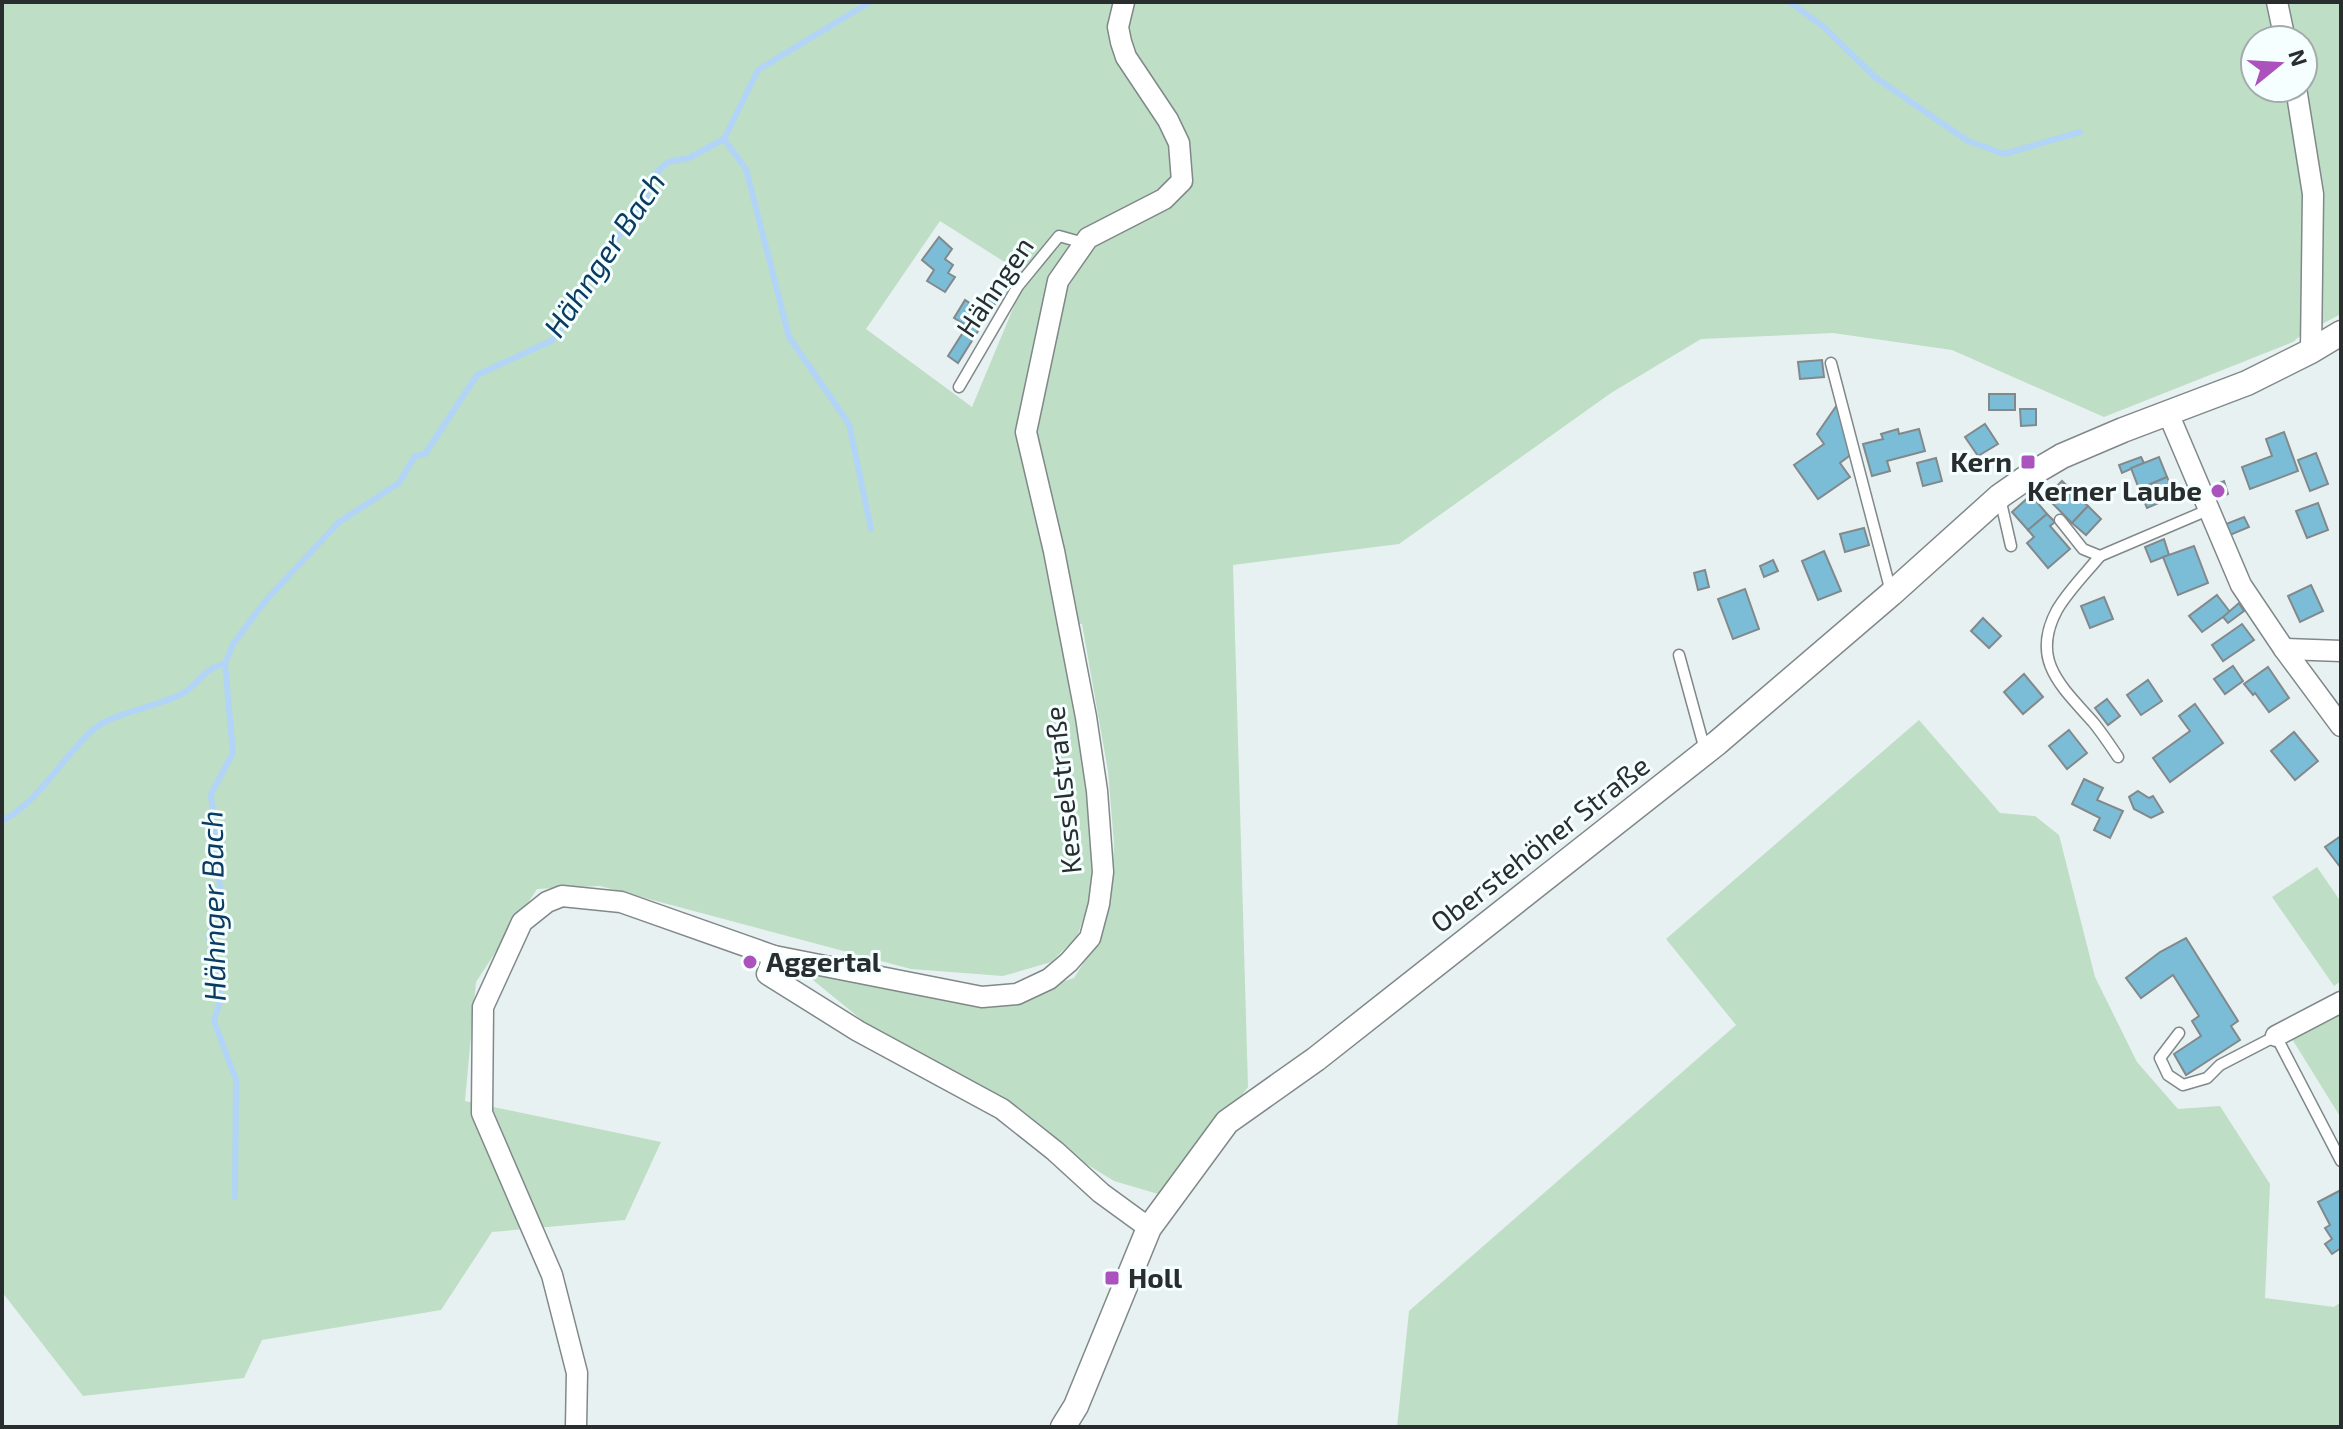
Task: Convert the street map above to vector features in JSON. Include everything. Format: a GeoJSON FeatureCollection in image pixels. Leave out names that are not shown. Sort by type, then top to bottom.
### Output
{"type":"FeatureCollection","features":[{"type":"Feature","properties":{"kind":"street","name":"Kesselstraße"},"geometry":{"type":"LineString","coordinates":[[576,1427],[577,1373],[552,1275],[482,1113],[483,1007],[522,922],[547,902],[562,896],[621,902],[774,956],[982,997],[1017,994],[1049,979],[1090,938],[1103,872],[1097,791],[1054,551],[1026,432],[1058,281],[1088,238],[1164,199],[1182,181],[1179,143],[1168,120],[1126,57],[1121,42],[1118,27],[1124,2]]}},
{"type":"Feature","properties":{"kind":"street"},"geometry":{"type":"LineString","coordinates":[[2277,2],[2282,24]]}},
{"type":"Feature","properties":{"kind":"street"},"geometry":{"type":"LineString","coordinates":[[2299,104],[2313,194],[2311,351]]}},
{"type":"Feature","properties":{"kind":"street","name":"Oberstehöher Straße"},"geometry":{"type":"LineString","coordinates":[[1074,1420],[1149,1228],[1227,1122],[1316,1059],[1705,752],[1891,594],[2000,496],[2062,456],[2247,383],[2341,333]]}},
{"type":"Feature","properties":{"kind":"street"},"geometry":{"type":"LineString","coordinates":[[2168,413],[2241,585],[2341,726]]}},
{"type":"Feature","properties":{"kind":"street"},"geometry":{"type":"LineString","coordinates":[[2284,649],[2341,651]]}},
{"type":"Feature","properties":{"kind":"street"},"geometry":{"type":"LineString","coordinates":[[774,956],[767,974],[858,1031],[1002,1109],[1101,1193],[1149,1228]]}},
{"type":"Feature","properties":{"kind":"street"},"geometry":{"type":"LineString","coordinates":[[2276,1036],[2341,1002]]}},
{"type":"Feature","properties":{"kind":"lane","name":"Hähngen"},"geometry":{"type":"LineString","coordinates":[[959,387],[1018,286],[1059,236],[1084,243]]}},
{"type":"Feature","properties":{"kind":"lane"},"geometry":{"type":"LineString","coordinates":[[1831,363],[1891,594]]}},
{"type":"Feature","properties":{"kind":"lane"},"geometry":{"type":"LineString","coordinates":[[2000,496],[2011,546]]}},
{"type":"Feature","properties":{"kind":"lane"},"geometry":{"type":"LineString","coordinates":[[2118,757],[2060,685],[2046,660],[2048,635],[2058,609],[2100,556],[2208,510]]}},
{"type":"Feature","properties":{"kind":"lane"},"geometry":{"type":"LineString","coordinates":[[2060,520],[2083,549],[2100,556]]}},
{"type":"Feature","properties":{"kind":"lane"},"geometry":{"type":"LineString","coordinates":[[1679,655],[1705,752]]}},
{"type":"Feature","properties":{"kind":"lane"},"geometry":{"type":"LineString","coordinates":[[2179,1033],[2160,1058],[2168,1075],[2183,1085],[2207,1078],[2220,1065],[2276,1036],[2341,1161]]}},
{"type":"Feature","properties":{"kind":"green space"},"geometry":{"type":"Polygon","coordinates":[[[2,2],[2341,2],[2341,314],[2293,342],[2104,417],[1952,350],[1833,333],[1701,339],[1611,393],[1399,544],[1233,565],[1248,1087],[1165,1196],[1114,1181],[890,1043],[797,967],[1003,1001],[1074,978],[1100,937],[1112,888],[1114,843],[1108,771],[1082,624],[1060,624],[1087,796],[1093,871],[1088,905],[1077,937],[1051,962],[1003,976],[911,969],[600,886],[537,889],[476,982],[465,1101],[661,1142],[625,1220],[492,1232],[441,1310],[262,1340],[244,1378],[83,1396],[2,1292],[2,2]],[[940,221],[866,329],[972,407],[1017,299],[1014,268],[940,221]]]}},
{"type":"Feature","properties":{"kind":"green space"},"geometry":{"type":"Polygon","coordinates":[[[1919,720],[2000,813],[2035,816],[2059,835],[2095,977],[2137,1062],[2178,1109],[2220,1106],[2270,1184],[2265,1298],[2334,1307],[2341,1302],[2341,1427],[1397,1427],[1409,1311],[1736,1025],[1666,939],[1919,720]]]}},
{"type":"Feature","properties":{"kind":"green space"},"geometry":{"type":"Polygon","coordinates":[[[2317,867],[2341,902],[2341,981],[2334,986],[2272,897],[2317,867]]]}},
{"type":"Feature","properties":{"kind":"green space"},"geometry":{"type":"Polygon","coordinates":[[[2341,1006],[2341,1118],[2289,1034],[2341,1006]]]}},
{"type":"Feature","properties":{"kind":"building"},"geometry":{"type":"Polygon","coordinates":[[[939,237],[952,249],[945,259],[953,265],[948,273],[955,277],[945,292],[927,281],[934,270],[922,260],[939,237]]]}},
{"type":"Feature","properties":{"kind":"building"},"geometry":{"type":"Polygon","coordinates":[[[987,292],[998,299],[958,363],[948,356],[967,326],[954,318],[965,300],[977,308],[987,292]]]}},
{"type":"Feature","properties":{"kind":"building"},"geometry":{"type":"Polygon","coordinates":[[[1822,360],[1824,377],[1800,379],[1798,362],[1822,360]]]}},
{"type":"Feature","properties":{"kind":"building"},"geometry":{"type":"Polygon","coordinates":[[[1989,394],[2015,394],[2015,410],[1989,410],[1989,394]]]}},
{"type":"Feature","properties":{"kind":"building"},"geometry":{"type":"Polygon","coordinates":[[[1839,402],[1853,453],[1840,463],[1850,477],[1818,499],[1794,465],[1824,444],[1817,434],[1839,402]]]}},
{"type":"Feature","properties":{"kind":"building"},"geometry":{"type":"Polygon","coordinates":[[[2020,409],[2036,409],[2036,425],[2021,426],[2020,409]]]}},
{"type":"Feature","properties":{"kind":"building"},"geometry":{"type":"Polygon","coordinates":[[[1985,424],[1998,444],[1978,456],[1965,437],[1985,424]]]}},
{"type":"Feature","properties":{"kind":"building"},"geometry":{"type":"Polygon","coordinates":[[[1898,429],[1899,434],[1919,429],[1925,451],[1887,461],[1890,471],[1872,476],[1863,444],[1883,439],[1881,434],[1898,429]]]}},
{"type":"Feature","properties":{"kind":"building"},"geometry":{"type":"Polygon","coordinates":[[[2284,432],[2298,471],[2250,489],[2242,467],[2272,456],[2266,439],[2284,432]]]}},
{"type":"Feature","properties":{"kind":"building"},"geometry":{"type":"Polygon","coordinates":[[[2316,453],[2328,484],[2310,491],[2298,460],[2316,453]]]}},
{"type":"Feature","properties":{"kind":"building"},"geometry":{"type":"Polygon","coordinates":[[[2141,457],[2144,463],[2122,473],[2119,465],[2141,457]]]}},
{"type":"Feature","properties":{"kind":"building"},"geometry":{"type":"Polygon","coordinates":[[[2159,457],[2167,477],[2139,489],[2131,468],[2159,457]]]}},
{"type":"Feature","properties":{"kind":"building"},"geometry":{"type":"Polygon","coordinates":[[[1936,458],[1942,481],[1923,486],[1917,463],[1936,458]]]}},
{"type":"Feature","properties":{"kind":"building"},"geometry":{"type":"Polygon","coordinates":[[[2167,477],[2175,496],[2147,508],[2139,489],[2167,477]]]}},
{"type":"Feature","properties":{"kind":"building"},"geometry":{"type":"Polygon","coordinates":[[[2062,481],[2088,506],[2072,523],[2046,497],[2062,481]]]}},
{"type":"Feature","properties":{"kind":"building","name":"Kerner Laube"},"geometry":{"type":"Polygon","coordinates":[[[2224,481],[2228,494],[2212,501],[2207,488],[2224,481]]]}},
{"type":"Feature","properties":{"kind":"building"},"geometry":{"type":"Polygon","coordinates":[[[2031,495],[2047,514],[2028,530],[2012,512],[2031,495]]]}},
{"type":"Feature","properties":{"kind":"building"},"geometry":{"type":"Polygon","coordinates":[[[2318,503],[2328,530],[2307,538],[2296,511],[2318,503]]]}},
{"type":"Feature","properties":{"kind":"building"},"geometry":{"type":"Polygon","coordinates":[[[2088,506],[2101,519],[2086,535],[2072,523],[2088,506]]]}},
{"type":"Feature","properties":{"kind":"building"},"geometry":{"type":"Polygon","coordinates":[[[2047,514],[2055,522],[2050,526],[2070,549],[2048,568],[2027,543],[2034,537],[2028,530],[2047,514]]]}},
{"type":"Feature","properties":{"kind":"building"},"geometry":{"type":"Polygon","coordinates":[[[2244,517],[2249,527],[2230,535],[2226,524],[2244,517]]]}},
{"type":"Feature","properties":{"kind":"building"},"geometry":{"type":"Polygon","coordinates":[[[1864,528],[1869,545],[1845,552],[1840,534],[1864,528]]]}},
{"type":"Feature","properties":{"kind":"building"},"geometry":{"type":"Polygon","coordinates":[[[2164,539],[2169,555],[2151,562],[2145,547],[2164,539]]]}},
{"type":"Feature","properties":{"kind":"building"},"geometry":{"type":"Polygon","coordinates":[[[2194,546],[2208,583],[2178,595],[2163,557],[2194,546]]]}},
{"type":"Feature","properties":{"kind":"building"},"geometry":{"type":"Polygon","coordinates":[[[1824,551],[1841,591],[1818,600],[1802,561],[1824,551]]]}},
{"type":"Feature","properties":{"kind":"building"},"geometry":{"type":"Polygon","coordinates":[[[1773,560],[1778,571],[1764,577],[1760,566],[1773,560]]]}},
{"type":"Feature","properties":{"kind":"building"},"geometry":{"type":"Polygon","coordinates":[[[1705,570],[1709,587],[1698,590],[1694,573],[1705,570]]]}},
{"type":"Feature","properties":{"kind":"building"},"geometry":{"type":"Polygon","coordinates":[[[2311,585],[2323,611],[2300,622],[2288,596],[2311,585]]]}},
{"type":"Feature","properties":{"kind":"building"},"geometry":{"type":"Polygon","coordinates":[[[1745,589],[1759,629],[1733,639],[1718,599],[1745,589]]]}},
{"type":"Feature","properties":{"kind":"building"},"geometry":{"type":"Polygon","coordinates":[[[2217,595],[2230,612],[2202,632],[2189,616],[2217,595]]]}},
{"type":"Feature","properties":{"kind":"building"},"geometry":{"type":"Polygon","coordinates":[[[2104,597],[2113,619],[2090,628],[2081,606],[2104,597]]]}},
{"type":"Feature","properties":{"kind":"building"},"geometry":{"type":"Polygon","coordinates":[[[2239,603],[2244,611],[2228,623],[2223,617],[2239,603]]]}},
{"type":"Feature","properties":{"kind":"building"},"geometry":{"type":"Polygon","coordinates":[[[1983,618],[2001,636],[1989,648],[1971,631],[1983,618]]]}},
{"type":"Feature","properties":{"kind":"building"},"geometry":{"type":"Polygon","coordinates":[[[2242,624],[2254,640],[2223,661],[2212,645],[2242,624]]]}},
{"type":"Feature","properties":{"kind":"building"},"geometry":{"type":"Polygon","coordinates":[[[2233,666],[2243,681],[2225,694],[2214,679],[2233,666]]]}},
{"type":"Feature","properties":{"kind":"building"},"geometry":{"type":"Polygon","coordinates":[[[2268,667],[2289,698],[2269,712],[2244,684],[2268,667]]]}},
{"type":"Feature","properties":{"kind":"building"},"geometry":{"type":"Polygon","coordinates":[[[2024,674],[2043,697],[2023,714],[2004,692],[2024,674]]]}},
{"type":"Feature","properties":{"kind":"building"},"geometry":{"type":"Polygon","coordinates":[[[2148,680],[2162,701],[2141,715],[2127,695],[2148,680]]]}},
{"type":"Feature","properties":{"kind":"building"},"geometry":{"type":"Polygon","coordinates":[[[2107,699],[2120,716],[2108,725],[2095,708],[2107,699]]]}},
{"type":"Feature","properties":{"kind":"building"},"geometry":{"type":"Polygon","coordinates":[[[2195,704],[2223,743],[2170,782],[2153,758],[2190,731],[2179,716],[2195,704]]]}},
{"type":"Feature","properties":{"kind":"building"},"geometry":{"type":"Polygon","coordinates":[[[2069,730],[2087,753],[2067,769],[2049,746],[2069,730]]]}},
{"type":"Feature","properties":{"kind":"building"},"geometry":{"type":"Polygon","coordinates":[[[2294,732],[2318,761],[2295,780],[2271,751],[2294,732]]]}},
{"type":"Feature","properties":{"kind":"building"},"geometry":{"type":"Polygon","coordinates":[[[2084,779],[2103,788],[2097,800],[2123,811],[2110,838],[2094,830],[2100,818],[2072,804],[2084,779]]]}},
{"type":"Feature","properties":{"kind":"building"},"geometry":{"type":"Polygon","coordinates":[[[2138,791],[2149,798],[2153,796],[2163,812],[2151,818],[2134,809],[2129,797],[2138,791]]]}},
{"type":"Feature","properties":{"kind":"building"},"geometry":{"type":"Polygon","coordinates":[[[2341,836],[2341,868],[2325,847],[2341,836]]]}},
{"type":"Feature","properties":{"kind":"building"},"geometry":{"type":"Polygon","coordinates":[[[2186,938],[2238,1021],[2231,1026],[2240,1040],[2186,1075],[2174,1054],[2201,1036],[2192,1021],[2199,1016],[2173,975],[2141,998],[2126,978],[2160,952],[2186,938]]]}},
{"type":"Feature","properties":{"kind":"building"},"geometry":{"type":"Polygon","coordinates":[[[2341,1190],[2341,1248],[2332,1254],[2325,1244],[2332,1239],[2325,1228],[2330,1225],[2318,1202],[2341,1190]]]}},
{"type":"Feature","properties":{"kind":"waterway","name":"Hähnger Bach"},"geometry":{"type":"LineString","coordinates":[[235,1197],[236,1080],[214,1021],[221,998],[209,937],[220,889],[211,794],[233,753],[225,664],[233,644],[266,600],[339,522],[399,483],[415,456],[425,454],[477,375],[553,340],[604,255],[646,200],[646,182],[668,162],[689,158],[724,139],[758,70],[870,2]]}},
{"type":"Feature","properties":{"kind":"waterway"},"geometry":{"type":"LineString","coordinates":[[1790,2],[1825,28],[1876,78],[1968,141],[2004,154],[2080,132]]}},
{"type":"Feature","properties":{"kind":"waterway"},"geometry":{"type":"LineString","coordinates":[[724,139],[746,169],[789,337],[849,424],[871,529]]}},
{"type":"Feature","properties":{"kind":"waterway","name":"Hähnger Bach"},"geometry":{"type":"LineString","coordinates":[[2,821],[28,802],[94,729],[111,719],[180,695],[206,673],[225,664]]}},
{"type":"Feature","properties":{"kind":"place","name":"Kern"},"geometry":{"type":"Point","coordinates":[2028,462]}},
{"type":"Feature","properties":{"kind":"place","name":"Kerner Laube"},"geometry":{"type":"Point","coordinates":[2218,491]}},
{"type":"Feature","properties":{"kind":"place","name":"Aggertal"},"geometry":{"type":"Point","coordinates":[750,962]}},
{"type":"Feature","properties":{"kind":"place","name":"Holl"},"geometry":{"type":"Point","coordinates":[1112,1278]}}]}
